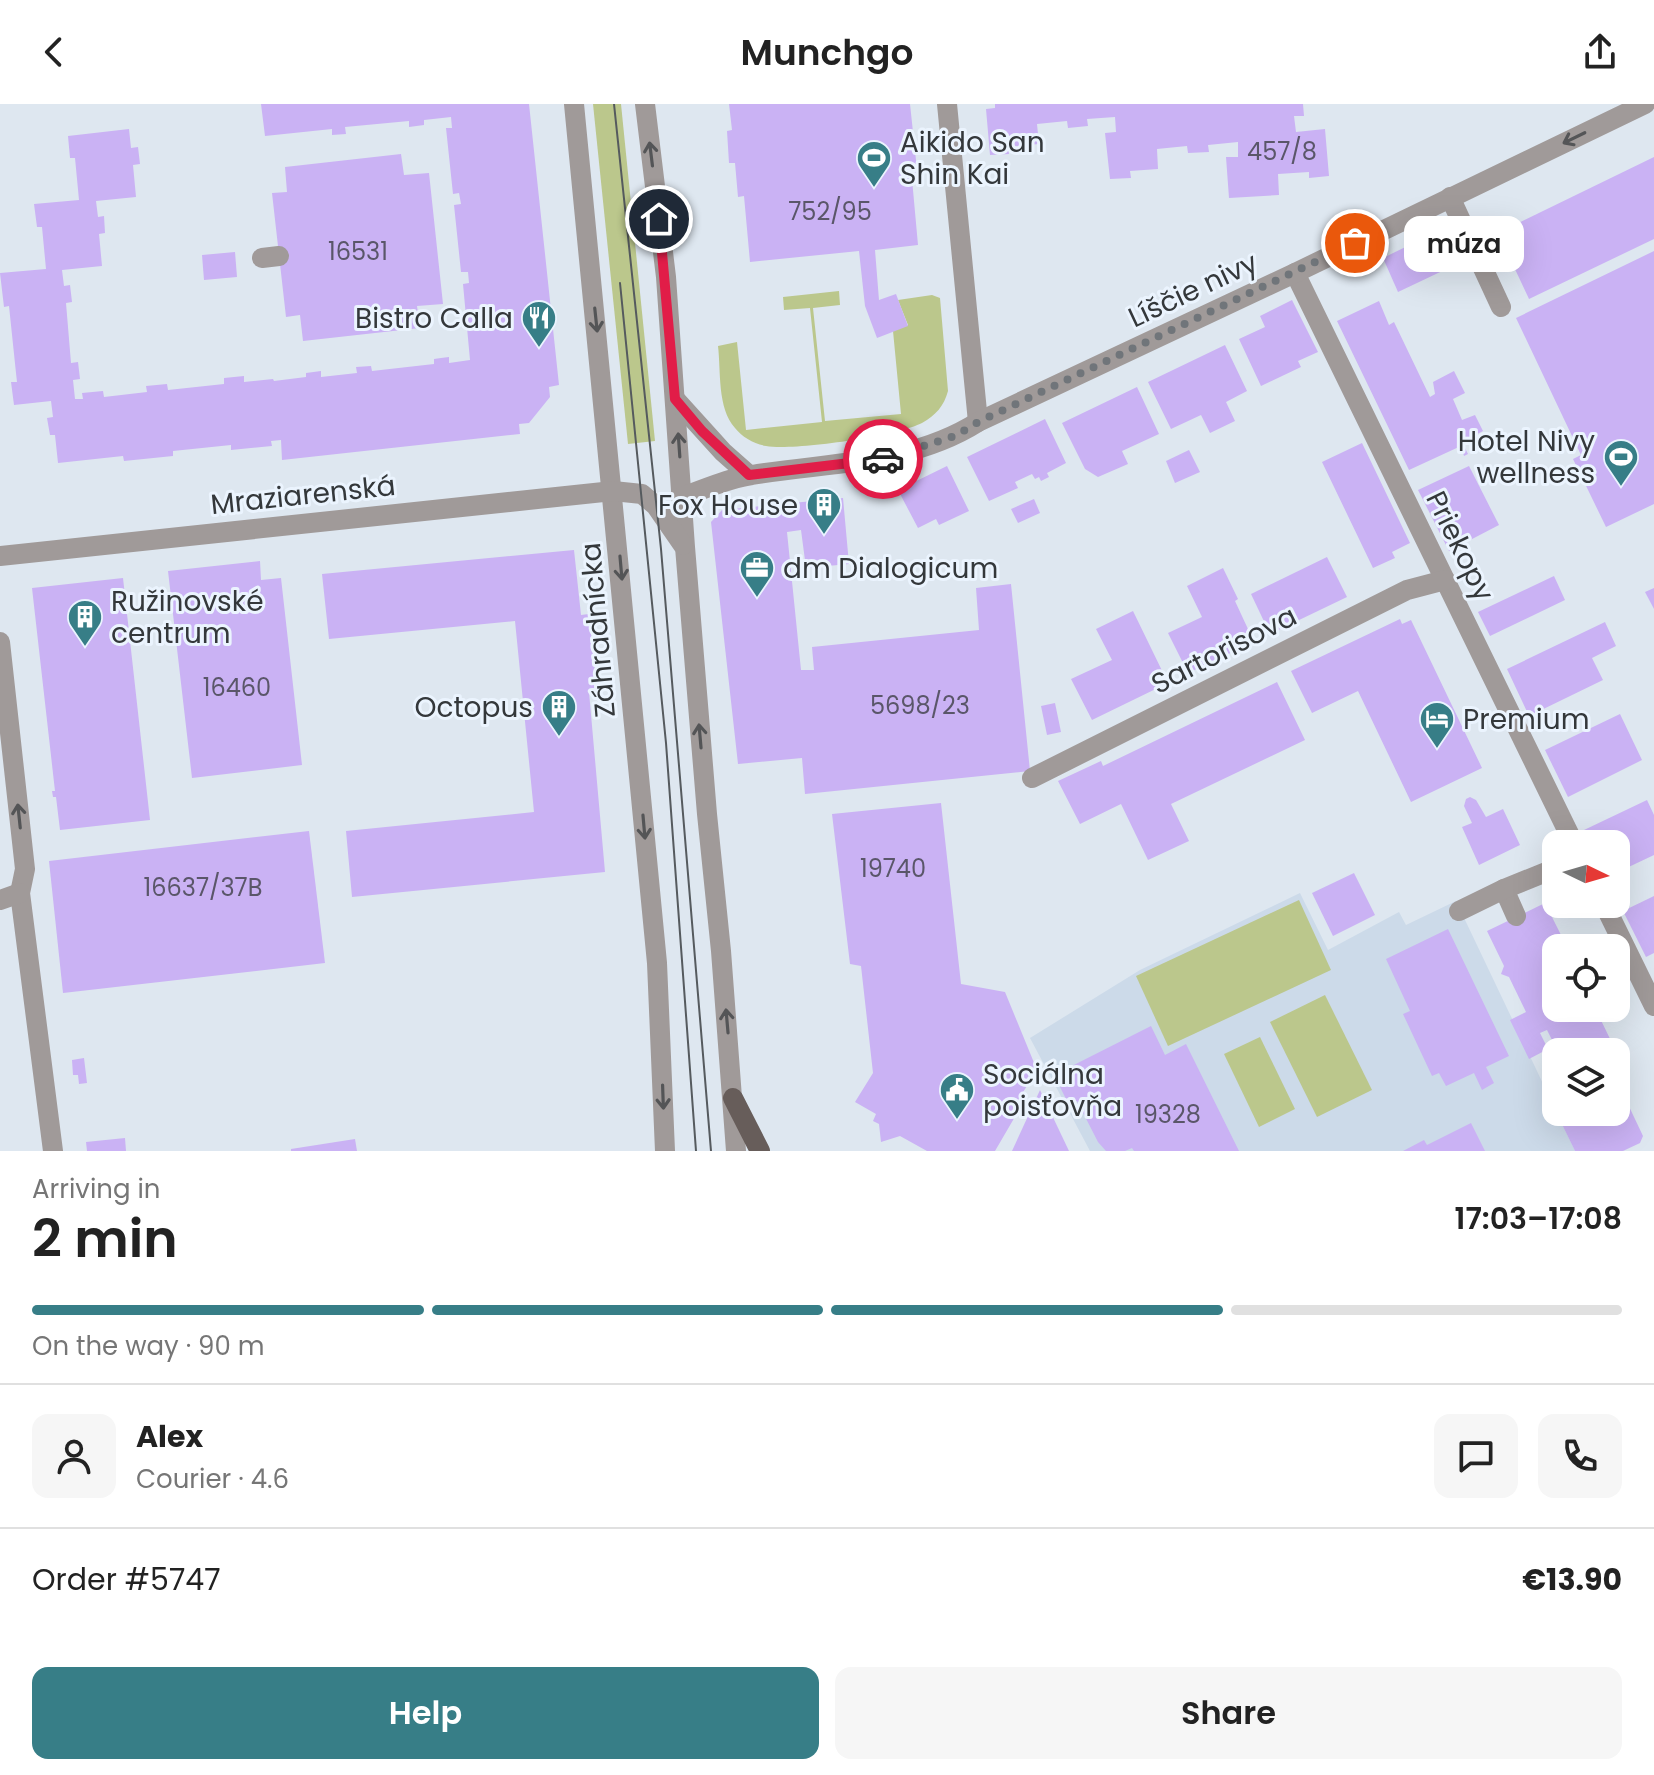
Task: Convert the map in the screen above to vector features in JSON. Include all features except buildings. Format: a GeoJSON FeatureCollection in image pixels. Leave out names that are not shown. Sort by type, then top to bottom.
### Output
{"type":"FeatureCollection","features":[{"type":"Feature","properties":{"kind":"main road"},"geometry":{"type":"LineString","coordinates":[[733,1098],[760,1151]]}},
{"type":"Feature","properties":{"kind":"street","name":"Záhradnícka"},"geometry":{"type":"LineString","coordinates":[[574,104],[657,963],[665,1151]]}},
{"type":"Feature","properties":{"kind":"street"},"geometry":{"type":"LineString","coordinates":[[645,104],[666,277],[685,547],[736,1151]]}},
{"type":"Feature","properties":{"kind":"street"},"geometry":{"type":"LineString","coordinates":[[947,104],[978,422]]}},
{"type":"Feature","properties":{"kind":"street","name":"Líščie nivy"},"geometry":{"type":"LineString","coordinates":[[682,497],[749,475],[885,459],[955,436],[978,422],[1645,104]]}},
{"type":"Feature","properties":{"kind":"street"},"geometry":{"type":"LineString","coordinates":[[1450,197],[1501,307]]}},
{"type":"Feature","properties":{"kind":"street","name":"Priekopy"},"geometry":{"type":"LineString","coordinates":[[1295,273],[1567,830]]}},
{"type":"Feature","properties":{"kind":"street"},"geometry":{"type":"LineString","coordinates":[[675,399],[702,431],[749,475]]}},
{"type":"Feature","properties":{"kind":"street"},"geometry":{"type":"LineString","coordinates":[[613,491],[642,494],[656,506],[685,547]]}},
{"type":"Feature","properties":{"kind":"street","name":"Mraziarenská"},"geometry":{"type":"LineString","coordinates":[[0,556],[613,491]]}},
{"type":"Feature","properties":{"kind":"street","name":"Sartorisova"},"geometry":{"type":"LineString","coordinates":[[1032,778],[1407,590],[1445,580]]}},
{"type":"Feature","properties":{"kind":"street"},"geometry":{"type":"LineString","coordinates":[[0,642],[25,869],[20,893],[53,1151]]}},
{"type":"Feature","properties":{"kind":"street"},"geometry":{"type":"LineString","coordinates":[[1459,911],[1542,874]]}},
{"type":"Feature","properties":{"kind":"street"},"geometry":{"type":"LineString","coordinates":[[1504,889],[1516,916]]}},
{"type":"Feature","properties":{"kind":"street"},"geometry":{"type":"LineString","coordinates":[[0,900],[20,893]]}},
{"type":"Feature","properties":{"kind":"street"},"geometry":{"type":"LineString","coordinates":[[1611,918],[1654,1006]]}},
{"type":"Feature","properties":{"kind":"shaded area"},"geometry":{"type":"Polygon","coordinates":[[[1300,893],[1328,950],[1399,912],[1406,925],[1456,901],[1542,1082],[1542,1126],[1563,1126],[1575,1151],[1090,1151],[1030,1038],[1140,970],[1300,893]]]}},
{"type":"Feature","properties":{"kind":"green space"},"geometry":{"type":"Polygon","coordinates":[[[593,104],[621,104],[655,441],[628,444],[593,104]]]}},
{"type":"Feature","properties":{"kind":"green space"},"geometry":{"type":"Polygon","coordinates":[[[839,291],[840,305],[813,308],[825,421],[901,414],[893,331],[908,325],[898,300],[932,295],[940,298],[948,391],[942,406],[922,423],[869,437],[780,447],[749,440],[735,428],[725,410],[718,346],[737,342],[746,430],[822,422],[810,308],[784,310],[783,297],[839,291]]]}},
{"type":"Feature","properties":{"kind":"green space"},"geometry":{"type":"Polygon","coordinates":[[[1299,900],[1331,970],[1168,1046],[1136,976],[1299,900]]]}},
{"type":"Feature","properties":{"kind":"green space"},"geometry":{"type":"Polygon","coordinates":[[[1325,995],[1372,1090],[1317,1117],[1270,1022],[1325,995]]]}},
{"type":"Feature","properties":{"kind":"green space"},"geometry":{"type":"Polygon","coordinates":[[[1260,1037],[1295,1109],[1259,1127],[1224,1054],[1260,1037]]]}},
{"type":"Feature","properties":{"kind":"tram line"},"geometry":{"type":"LineString","coordinates":[[614,104],[661,549],[711,1151]]}},
{"type":"Feature","properties":{"kind":"tram line"},"geometry":{"type":"LineString","coordinates":[[620,283],[666,743],[696,1151]]}},
{"type":"Feature","properties":{"kind":"way so far"},"geometry":{"type":"LineString","coordinates":[[883,459],[955,436],[978,422],[1355,243]]}},
{"type":"Feature","properties":{"kind":"place","name":"Aikido San Shin Kai"},"geometry":{"type":"Point","coordinates":[874,189]}},
{"type":"Feature","properties":{"kind":"place","name":"múza"},"geometry":{"type":"Point","coordinates":[1355,243]}},
{"type":"Feature","properties":{"kind":"place","name":"Bistro Calla"},"geometry":{"type":"Point","coordinates":[539,349]}},
{"type":"Feature","properties":{"kind":"place","name":"Hotel Nivy wellness"},"geometry":{"type":"Point","coordinates":[1621,488]}},
{"type":"Feature","properties":{"kind":"place","name":"Fox House"},"geometry":{"type":"Point","coordinates":[824,536]}},
{"type":"Feature","properties":{"kind":"place","name":"dm Dialogicum"},"geometry":{"type":"Point","coordinates":[757,599]}},
{"type":"Feature","properties":{"kind":"place","name":"Ružinovské centrum"},"geometry":{"type":"Point","coordinates":[85,648]}},
{"type":"Feature","properties":{"kind":"place","name":"Octopus"},"geometry":{"type":"Point","coordinates":[559,738]}},
{"type":"Feature","properties":{"kind":"place","name":"Premium"},"geometry":{"type":"Point","coordinates":[1437,750]}},
{"type":"Feature","properties":{"kind":"place","name":"Sociálna poisťovňa"},"geometry":{"type":"Point","coordinates":[957,1121]}},
{"type":"Feature","properties":{"kind":"route"},"geometry":{"type":"LineString","coordinates":[[659,219],[675,399],[702,431],[749,475],[883,459]]}}]}
